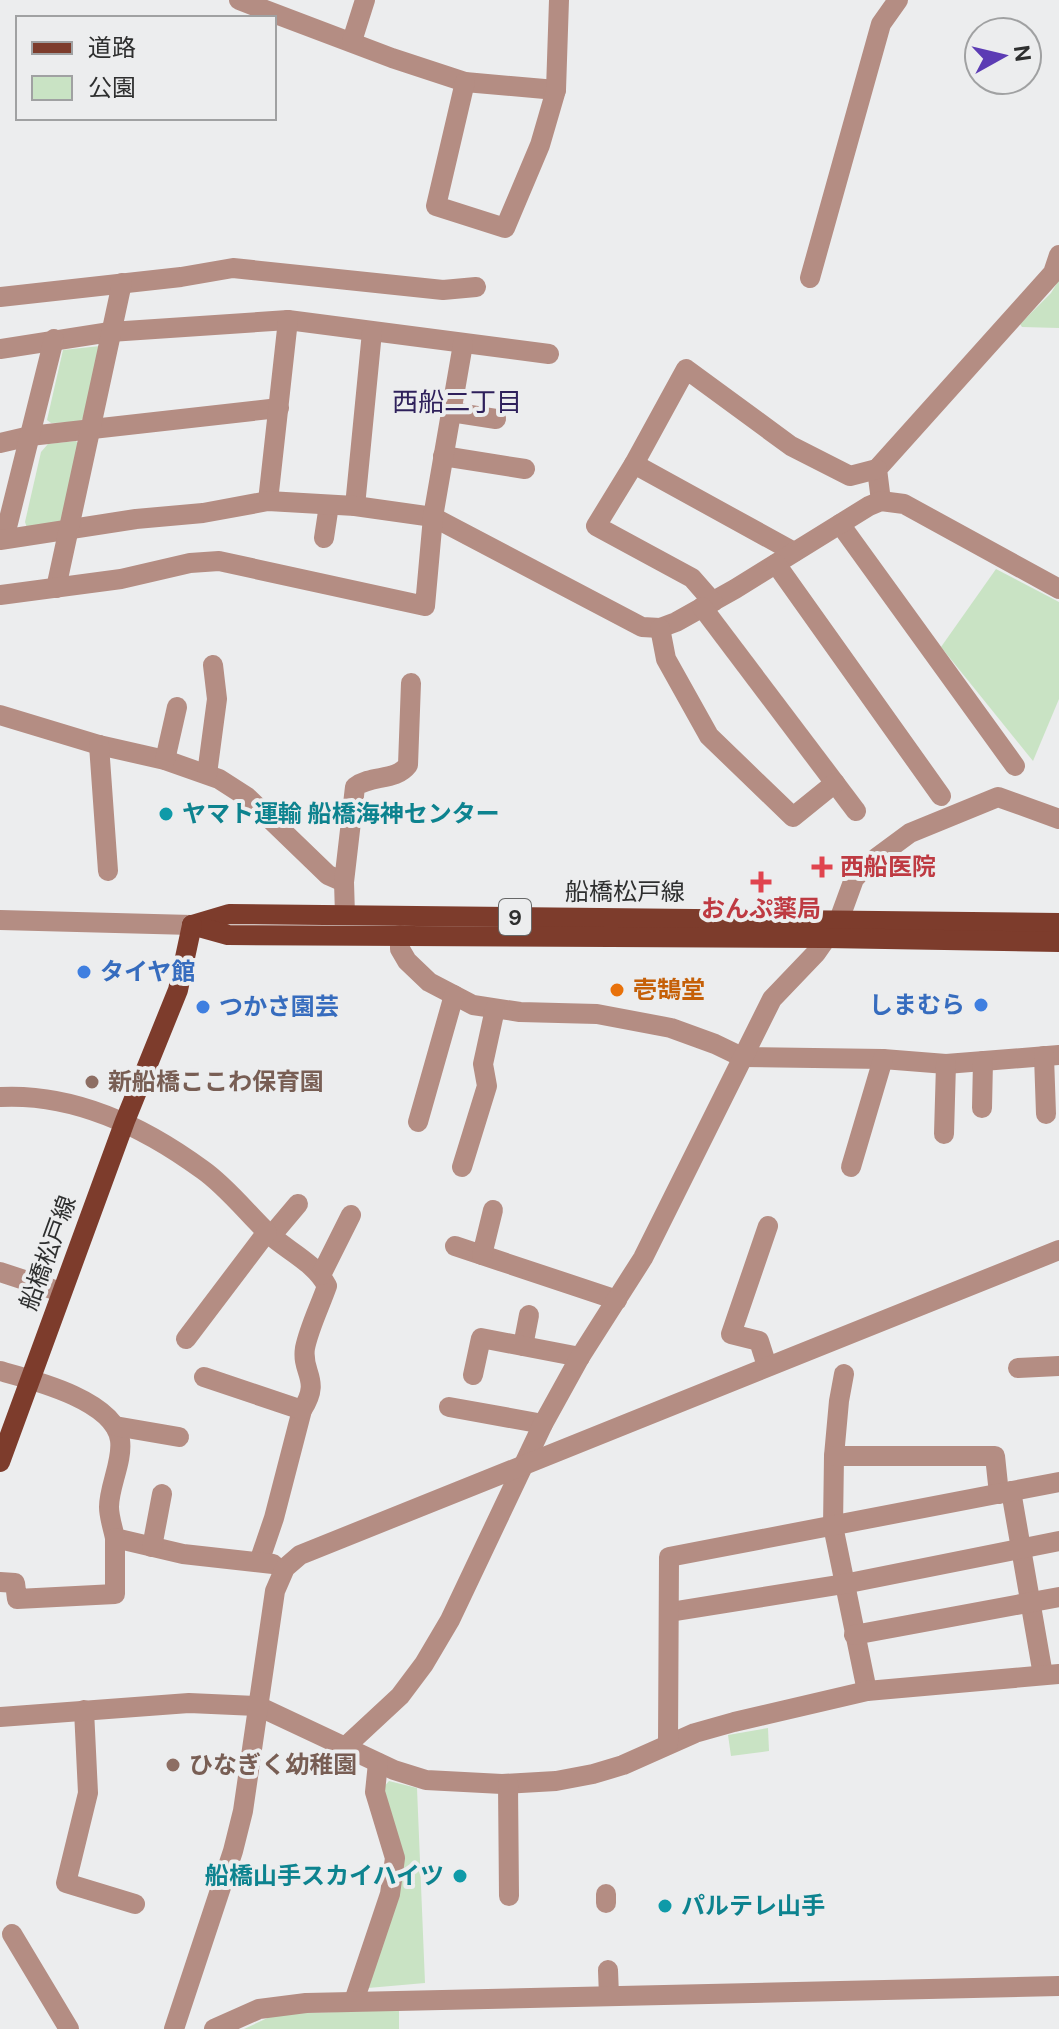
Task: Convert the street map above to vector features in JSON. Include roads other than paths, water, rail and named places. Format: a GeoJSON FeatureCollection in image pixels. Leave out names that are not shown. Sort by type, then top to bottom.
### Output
{"type":"FeatureCollection","features":[{"type":"Feature","properties":{"kind":"main road","name":"船橋松戸線"},"geometry":{"type":"LineString","coordinates":[[192,925],[229,914],[1059,923]]}},
{"type":"Feature","properties":{"kind":"main road","name":"船橋松戸線"},"geometry":{"type":"LineString","coordinates":[[192,925],[228,935],[1059,942]]}},
{"type":"Feature","properties":{"kind":"main road","name":"船橋松戸線"},"geometry":{"type":"LineString","coordinates":[[0,1462],[125,1121],[178,990],[192,925]]}},
{"type":"Feature","properties":{"kind":"street"},"geometry":{"type":"LineString","coordinates":[[239,0],[465,82],[556,90]]}},
{"type":"Feature","properties":{"kind":"street"},"geometry":{"type":"LineString","coordinates":[[352,41],[365,0]]}},
{"type":"Feature","properties":{"kind":"street"},"geometry":{"type":"LineString","coordinates":[[465,82],[436,206],[505,228],[540,145],[556,90],[559,0]]}},
{"type":"Feature","properties":{"kind":"street"},"geometry":{"type":"LineString","coordinates":[[810,278],[881,24],[898,0]]}},
{"type":"Feature","properties":{"kind":"street"},"geometry":{"type":"LineString","coordinates":[[856,811],[692,578],[596,526],[686,369],[791,446],[850,476],[877,469],[1053,273],[1059,255]]}},
{"type":"Feature","properties":{"kind":"street"},"geometry":{"type":"LineString","coordinates":[[0,297],[233,268],[443,290],[476,287]]}},
{"type":"Feature","properties":{"kind":"street"},"geometry":{"type":"LineString","coordinates":[[56,588],[122,283]]}},
{"type":"Feature","properties":{"kind":"street"},"geometry":{"type":"LineString","coordinates":[[268,501],[288,320]]}},
{"type":"Feature","properties":{"kind":"street"},"geometry":{"type":"LineString","coordinates":[[0,349],[110,332],[288,320],[549,354]]}},
{"type":"Feature","properties":{"kind":"street"},"geometry":{"type":"LineString","coordinates":[[355,506],[372,332]]}},
{"type":"Feature","properties":{"kind":"street"},"geometry":{"type":"LineString","coordinates":[[54,339],[2,539],[203,513],[268,501],[355,506],[433,517],[642,627],[660,628],[708,604],[881,501],[904,504],[1059,589]]}},
{"type":"Feature","properties":{"kind":"street"},"geometry":{"type":"LineString","coordinates":[[0,595],[121,579],[190,563],[219,561],[425,606],[433,517],[463,344]]}},
{"type":"Feature","properties":{"kind":"street"},"geometry":{"type":"LineString","coordinates":[[0,443],[30,436],[279,408]]}},
{"type":"Feature","properties":{"kind":"street"},"geometry":{"type":"LineString","coordinates":[[451,412],[496,419]]}},
{"type":"Feature","properties":{"kind":"street"},"geometry":{"type":"LineString","coordinates":[[443,456],[525,469]]}},
{"type":"Feature","properties":{"kind":"street"},"geometry":{"type":"LineString","coordinates":[[634,464],[794,552]]}},
{"type":"Feature","properties":{"kind":"street"},"geometry":{"type":"LineString","coordinates":[[877,469],[881,501]]}},
{"type":"Feature","properties":{"kind":"street"},"geometry":{"type":"LineString","coordinates":[[324,538],[329,505]]}},
{"type":"Feature","properties":{"kind":"street"},"geometry":{"type":"LineString","coordinates":[[840,524],[1015,766]]}},
{"type":"Feature","properties":{"kind":"street"},"geometry":{"type":"LineString","coordinates":[[776,564],[941,796]]}},
{"type":"Feature","properties":{"kind":"street"},"geometry":{"type":"LineString","coordinates":[[660,628],[666,659],[709,736],[793,817],[835,783]]}},
{"type":"Feature","properties":{"kind":"street"},"geometry":{"type":"LineString","coordinates":[[207,774],[217,699],[213,665]]}},
{"type":"Feature","properties":{"kind":"street"},"geometry":{"type":"LineString","coordinates":[[345,915],[344,882],[355,787],[363,780],[394,776],[408,765],[411,683]]}},
{"type":"Feature","properties":{"kind":"street"},"geometry":{"type":"LineString","coordinates":[[165,760],[177,707]]}},
{"type":"Feature","properties":{"kind":"street"},"geometry":{"type":"LineString","coordinates":[[0,715],[207,774],[247,797],[328,875],[344,882]]}},
{"type":"Feature","properties":{"kind":"street"},"geometry":{"type":"LineString","coordinates":[[99,745],[108,871]]}},
{"type":"Feature","properties":{"kind":"street"},"geometry":{"type":"LineString","coordinates":[[344,1748],[400,1696],[424,1664],[450,1620],[543,1424],[580,1357],[643,1258],[772,999],[816,953],[839,920],[854,879],[868,864],[910,833],[998,797],[1059,819]]}},
{"type":"Feature","properties":{"kind":"street"},"geometry":{"type":"LineString","coordinates":[[0,920],[192,925]]}},
{"type":"Feature","properties":{"kind":"street"},"geometry":{"type":"LineString","coordinates":[[400,935],[400,949],[407,961],[429,982],[473,1005],[597,1014],[671,1028],[742,1057],[883,1059],[946,1064],[1052,1056],[1046,1114]]}},
{"type":"Feature","properties":{"kind":"street"},"geometry":{"type":"LineString","coordinates":[[418,1122],[454,995]]}},
{"type":"Feature","properties":{"kind":"street"},"geometry":{"type":"LineString","coordinates":[[462,1167],[487,1086],[483,1064],[495,1009]]}},
{"type":"Feature","properties":{"kind":"street"},"geometry":{"type":"LineString","coordinates":[[851,1167],[883,1059]]}},
{"type":"Feature","properties":{"kind":"street"},"geometry":{"type":"LineString","coordinates":[[982,1108],[983,1061]]}},
{"type":"Feature","properties":{"kind":"street"},"geometry":{"type":"LineString","coordinates":[[944,1134],[946,1064]]}},
{"type":"Feature","properties":{"kind":"street"},"geometry":{"type":"LineString","coordinates":[[0,1097],[25,1096],[67,1102],[125,1121],[205,1171],[269,1234],[321,1275],[327,1286],[304,1351],[312,1383],[310,1397],[302,1410],[274,1518],[259,1562]]}},
{"type":"Feature","properties":{"kind":"street"},"geometry":{"type":"LineString","coordinates":[[186,1339],[269,1234],[298,1204]]}},
{"type":"Feature","properties":{"kind":"street"},"geometry":{"type":"LineString","coordinates":[[482,1255],[493,1210]]}},
{"type":"Feature","properties":{"kind":"street"},"geometry":{"type":"LineString","coordinates":[[321,1275],[351,1215]]}},
{"type":"Feature","properties":{"kind":"street"},"geometry":{"type":"LineString","coordinates":[[767,1366],[759,1341],[731,1334],[768,1226]]}},
{"type":"Feature","properties":{"kind":"street"},"geometry":{"type":"LineString","coordinates":[[455,1246],[617,1300]]}},
{"type":"Feature","properties":{"kind":"street"},"geometry":{"type":"LineString","coordinates":[[174,2029],[233,1851],[248,1783],[275,1591],[285,1568],[300,1555],[526,1462],[1059,1250]]}},
{"type":"Feature","properties":{"kind":"street"},"geometry":{"type":"LineString","coordinates":[[0,1272],[61,1292]]}},
{"type":"Feature","properties":{"kind":"street"},"geometry":{"type":"LineString","coordinates":[[523,1346],[529,1315]]}},
{"type":"Feature","properties":{"kind":"street"},"geometry":{"type":"LineString","coordinates":[[473,1375],[481,1338],[580,1357]]}},
{"type":"Feature","properties":{"kind":"street"},"geometry":{"type":"LineString","coordinates":[[1018,1368],[1059,1366]]}},
{"type":"Feature","properties":{"kind":"street"},"geometry":{"type":"LineString","coordinates":[[0,1371],[90,1403],[115,1426],[120,1441],[109,1508],[115,1538],[115,1594],[17,1599],[15,1583],[0,1582]]}},
{"type":"Feature","properties":{"kind":"street"},"geometry":{"type":"LineString","coordinates":[[844,1374],[834,1456],[833,1526],[867,1691]]}},
{"type":"Feature","properties":{"kind":"street"},"geometry":{"type":"LineString","coordinates":[[204,1377],[302,1410]]}},
{"type":"Feature","properties":{"kind":"street"},"geometry":{"type":"LineString","coordinates":[[449,1407],[543,1424]]}},
{"type":"Feature","properties":{"kind":"street"},"geometry":{"type":"LineString","coordinates":[[115,1426],[179,1437]]}},
{"type":"Feature","properties":{"kind":"street"},"geometry":{"type":"LineString","coordinates":[[0,1717],[189,1703],[258,1706],[378,1763],[426,1780],[508,1784],[556,1781],[593,1774],[734,1722],[867,1691],[1051,1674],[1030,1603],[1021,1548],[995,1456],[834,1456]]}},
{"type":"Feature","properties":{"kind":"street"},"geometry":{"type":"LineString","coordinates":[[668,1744],[669,1557],[1059,1482]]}},
{"type":"Feature","properties":{"kind":"street"},"geometry":{"type":"LineString","coordinates":[[152,1547],[162,1494]]}},
{"type":"Feature","properties":{"kind":"street"},"geometry":{"type":"LineString","coordinates":[[115,1538],[183,1554],[259,1562],[285,1568]]}},
{"type":"Feature","properties":{"kind":"street"},"geometry":{"type":"LineString","coordinates":[[670,1612],[844,1584],[1059,1541]]}},
{"type":"Feature","properties":{"kind":"street"},"geometry":{"type":"LineString","coordinates":[[854,1635],[1059,1597]]}},
{"type":"Feature","properties":{"kind":"street"},"geometry":{"type":"LineString","coordinates":[[84,1710],[88,1793],[66,1883],[135,1904]]}},
{"type":"Feature","properties":{"kind":"street"},"geometry":{"type":"LineString","coordinates":[[354,2001],[390,1894],[395,1858],[375,1792],[378,1763]]}},
{"type":"Feature","properties":{"kind":"street"},"geometry":{"type":"LineString","coordinates":[[508,1784],[509,1896]]}},
{"type":"Feature","properties":{"kind":"street"},"geometry":{"type":"LineString","coordinates":[[12,1934],[69,2029]]}},
{"type":"Feature","properties":{"kind":"street"},"geometry":{"type":"LineString","coordinates":[[608,1970],[609,1996]]}},
{"type":"Feature","properties":{"kind":"street"},"geometry":{"type":"LineString","coordinates":[[214,2029],[259,2009],[306,2003],[1059,1986]]}},
{"type":"Feature","properties":{"kind":"place","name":"ヤマト運輸 船橋海神センター"},"geometry":{"type":"Point","coordinates":[166,814]}},
{"type":"Feature","properties":{"kind":"place","name":"西船医院"},"geometry":{"type":"Point","coordinates":[822,867]}},
{"type":"Feature","properties":{"kind":"place","name":"おんぷ薬局"},"geometry":{"type":"Point","coordinates":[761,882]}},
{"type":"Feature","properties":{"kind":"place","name":"タイヤ館"},"geometry":{"type":"Point","coordinates":[84,972]}},
{"type":"Feature","properties":{"kind":"place","name":"壱鵠堂"},"geometry":{"type":"Point","coordinates":[617,990]}},
{"type":"Feature","properties":{"kind":"place","name":"しまむら"},"geometry":{"type":"Point","coordinates":[981,1005]}},
{"type":"Feature","properties":{"kind":"place","name":"つかさ園芸"},"geometry":{"type":"Point","coordinates":[203,1007]}},
{"type":"Feature","properties":{"kind":"place","name":"新船橋ここわ保育園"},"geometry":{"type":"Point","coordinates":[92,1082]}},
{"type":"Feature","properties":{"kind":"place","name":"ひなぎく幼稚園"},"geometry":{"type":"Point","coordinates":[173,1765]}},
{"type":"Feature","properties":{"kind":"place","name":"船橋山手スカイハイツ"},"geometry":{"type":"Point","coordinates":[460,1876]}},
{"type":"Feature","properties":{"kind":"place","name":"パルテレ山手"},"geometry":{"type":"Point","coordinates":[665,1906]}},
{"type":"Feature","properties":{"kind":"district","name":"西船二丁目"},"geometry":{"type":"Point","coordinates":[457,402]}}]}
